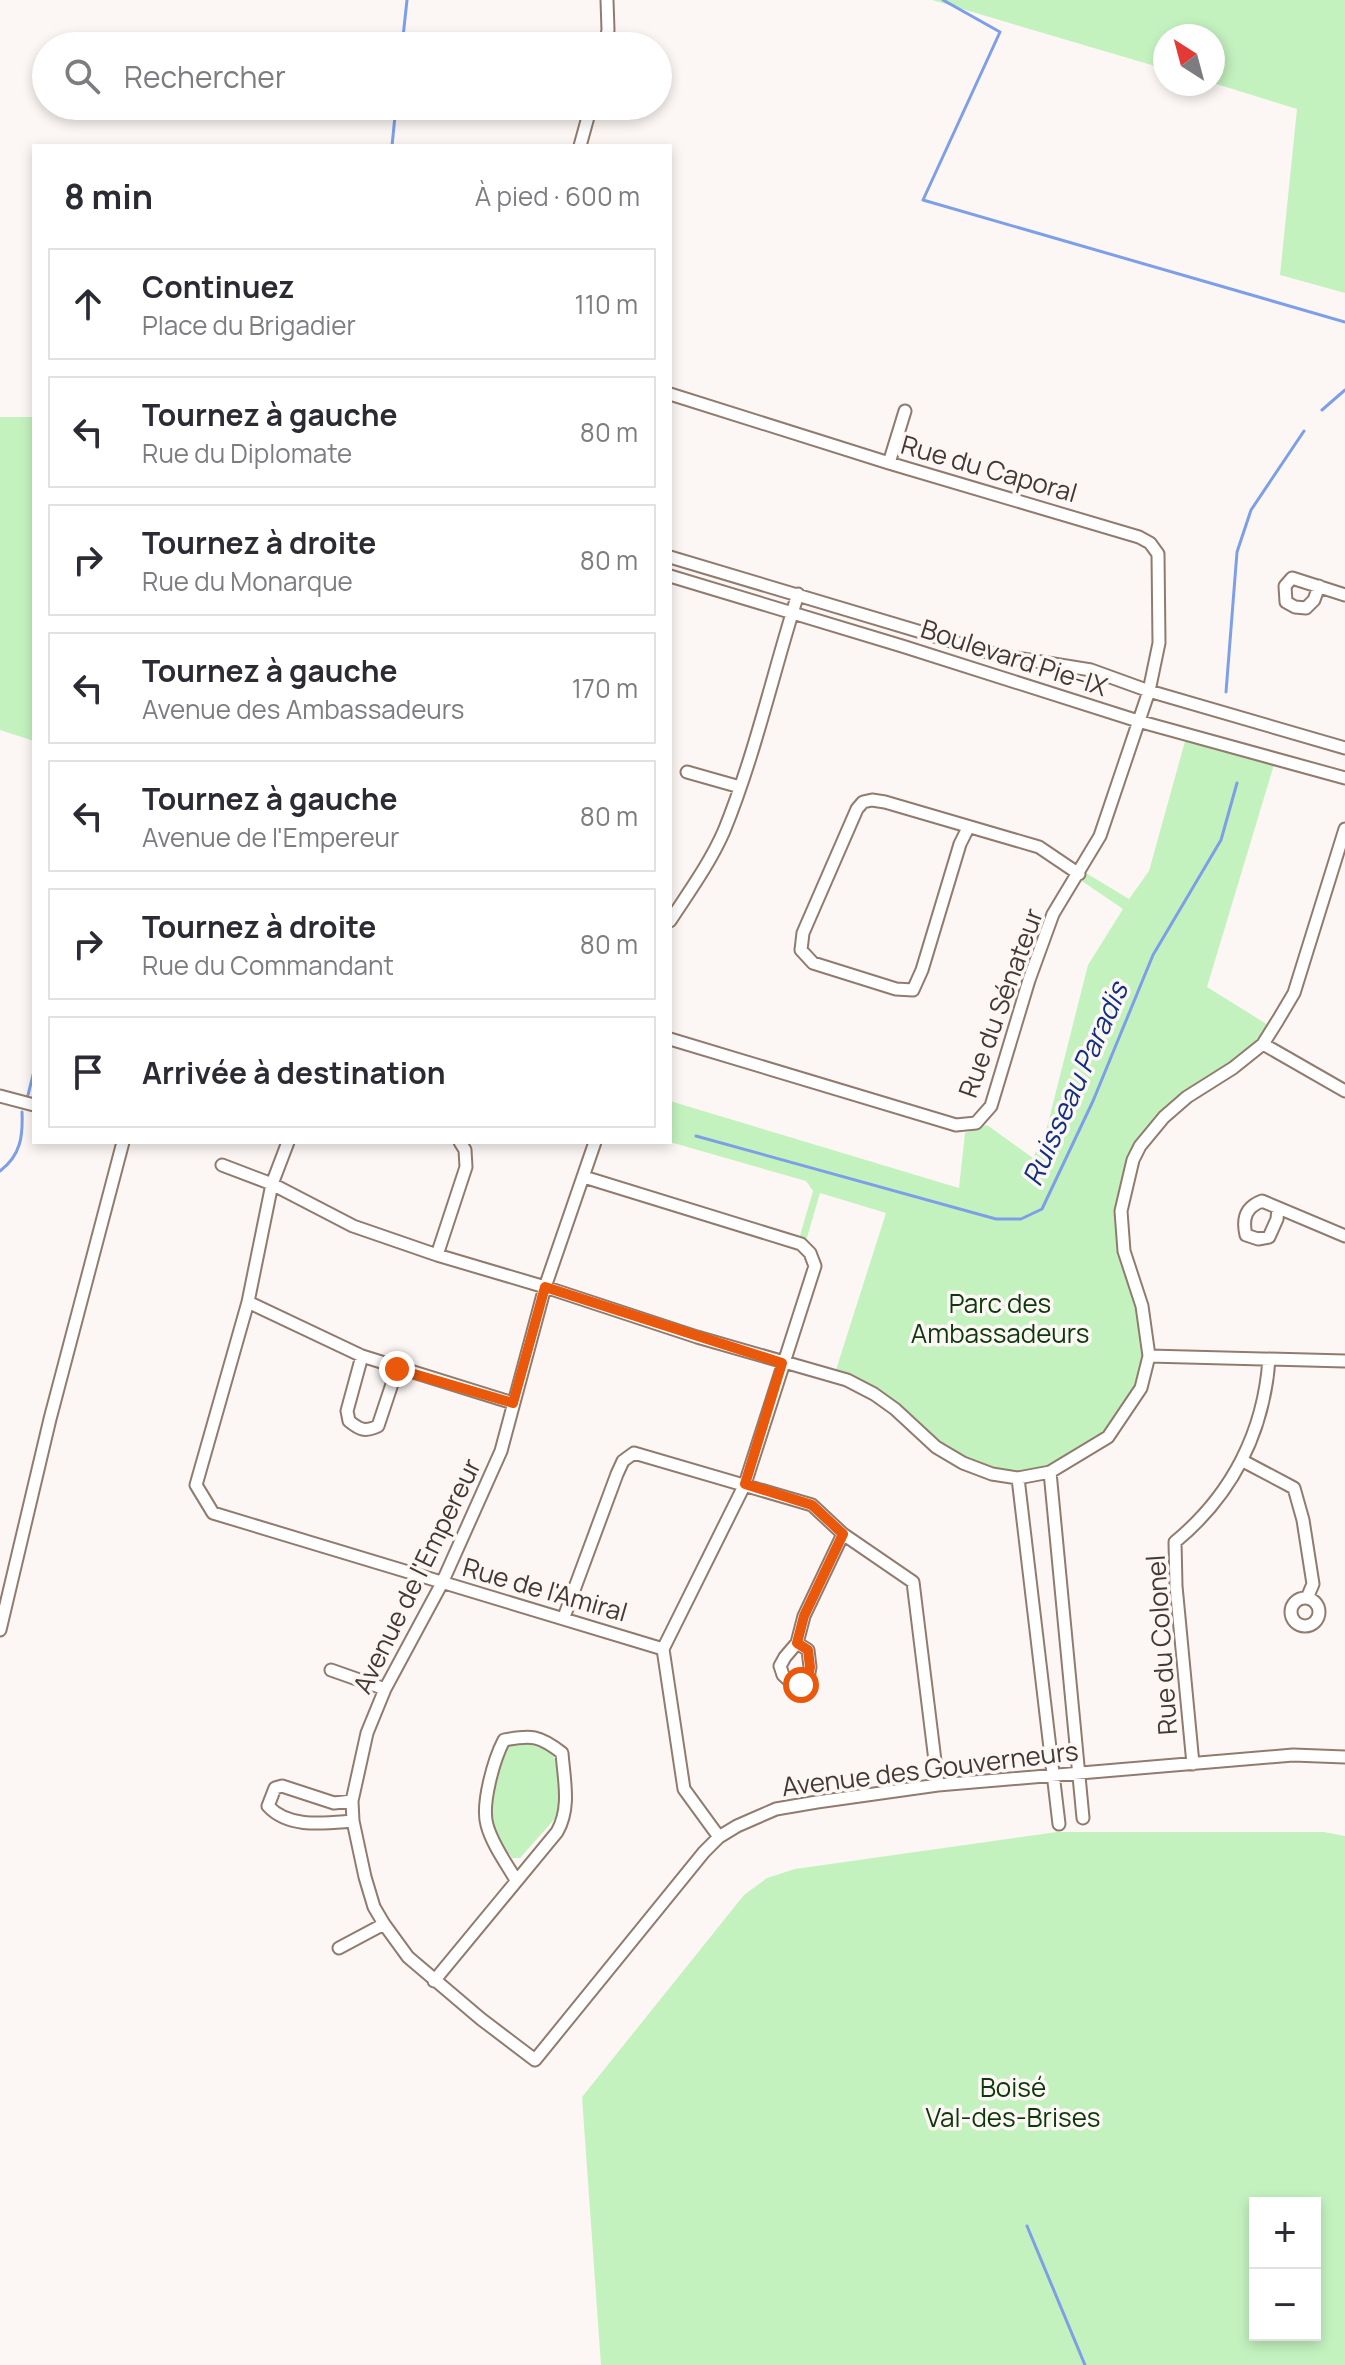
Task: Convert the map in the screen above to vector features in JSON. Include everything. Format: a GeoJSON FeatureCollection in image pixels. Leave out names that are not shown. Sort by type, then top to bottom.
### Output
{"type":"FeatureCollection","features":[{"type":"Feature","properties":{"kind":"street"},"geometry":{"type":"LineString","coordinates":[[607,0],[608,32]]}},
{"type":"Feature","properties":{"kind":"street"},"geometry":{"type":"LineString","coordinates":[[581,144],[587,120]]}},
{"type":"Feature","properties":{"kind":"street","name":"Rue du Caporal"},"geometry":{"type":"LineString","coordinates":[[672,395],[1139,537],[1150,543],[1158,554],[1159,643],[1149,691]]}},
{"type":"Feature","properties":{"kind":"street"},"geometry":{"type":"LineString","coordinates":[[889,463],[905,411]]}},
{"type":"Feature","properties":{"kind":"street","name":"Boulevard Pie-IX"},"geometry":{"type":"LineString","coordinates":[[672,558],[998,655],[1091,670],[1149,691],[1345,748]]}},
{"type":"Feature","properties":{"kind":"street","name":"Boulevard Pie-IX"},"geometry":{"type":"LineString","coordinates":[[672,577],[1138,721],[1345,778]]}},
{"type":"Feature","properties":{"kind":"street"},"geometry":{"type":"LineString","coordinates":[[1319,586],[1345,595]]}},
{"type":"Feature","properties":{"kind":"street"},"geometry":{"type":"LineString","coordinates":[[672,918],[723,833],[740,787],[798,594]]}},
{"type":"Feature","properties":{"kind":"street","name":"Rue du Sénateur"},"geometry":{"type":"LineString","coordinates":[[672,1040],[956,1125],[976,1123],[991,1106],[1029,980],[1053,914],[1100,836],[1149,691]]}},
{"type":"Feature","properties":{"kind":"street"},"geometry":{"type":"LineString","coordinates":[[687,772],[740,787]]}},
{"type":"Feature","properties":{"kind":"street"},"geometry":{"type":"LineString","coordinates":[[968,828],[960,844],[922,970],[913,990],[896,989],[813,963],[801,950],[803,933],[857,809],[863,802],[885,802],[1039,847],[1079,874]]}},
{"type":"Feature","properties":{"kind":"street"},"geometry":{"type":"LineString","coordinates":[[222,1165],[272,1184],[353,1226],[437,1255],[782,1363],[847,1380],[874,1394],[936,1447],[963,1463],[992,1474],[1018,1478],[1050,1472],[1108,1437],[1141,1388],[1149,1356],[1142,1306],[1124,1251],[1121,1211],[1133,1160],[1140,1146],[1164,1117],[1187,1097],[1233,1068],[1263,1044],[1294,993],[1345,829]]}},
{"type":"Feature","properties":{"kind":"street"},"geometry":{"type":"LineString","coordinates":[[1263,1044],[1345,1091]]}},
{"type":"Feature","properties":{"kind":"street"},"geometry":{"type":"LineString","coordinates":[[0,1096],[32,1104]]}},
{"type":"Feature","properties":{"kind":"street"},"geometry":{"type":"LineString","coordinates":[[0,1630],[50,1419],[122,1144]]}},
{"type":"Feature","properties":{"kind":"street","name":"Rue de l'Amiral"},"geometry":{"type":"LineString","coordinates":[[287,1144],[272,1184],[248,1302],[196,1485],[213,1513],[663,1649]]}},
{"type":"Feature","properties":{"kind":"street"},"geometry":{"type":"LineString","coordinates":[[437,1255],[466,1167],[465,1150],[461,1144]]}},
{"type":"Feature","properties":{"kind":"street","name":"Avenue de l'Empereur"},"geometry":{"type":"LineString","coordinates":[[535,2060],[434,1981],[408,1957],[384,1924],[374,1907],[353,1821],[352,1801],[367,1733],[385,1689],[442,1583],[501,1451],[545,1287],[594,1144]]}},
{"type":"Feature","properties":{"kind":"street"},"geometry":{"type":"LineString","coordinates":[[584,1177],[801,1244],[810,1253],[815,1266],[745,1484],[663,1649],[684,1789],[719,1837]]}},
{"type":"Feature","properties":{"kind":"street"},"geometry":{"type":"LineString","coordinates":[[1278,1208],[1345,1236]]}},
{"type":"Feature","properties":{"kind":"street"},"geometry":{"type":"LineString","coordinates":[[248,1302],[362,1356],[513,1403]]}},
{"type":"Feature","properties":{"kind":"street"},"geometry":{"type":"LineString","coordinates":[[362,1356],[347,1411],[349,1421],[358,1429],[367,1431],[378,1426],[397,1369]]}},
{"type":"Feature","properties":{"kind":"street"},"geometry":{"type":"LineString","coordinates":[[1149,1356],[1345,1361]]}},
{"type":"Feature","properties":{"kind":"street","name":"Rue du Colonel"},"geometry":{"type":"LineString","coordinates":[[1193,1764],[1176,1586],[1175,1542],[1188,1532],[1229,1486],[1243,1461],[1267,1387],[1269,1359]]}},
{"type":"Feature","properties":{"kind":"street"},"geometry":{"type":"LineString","coordinates":[[564,1617],[617,1474],[623,1461],[634,1453],[812,1505],[843,1534],[913,1582],[938,1785]]}},
{"type":"Feature","properties":{"kind":"street"},"geometry":{"type":"LineString","coordinates":[[1243,1461],[1294,1488],[1303,1520],[1313,1584],[1307,1598]]}},
{"type":"Feature","properties":{"kind":"street"},"geometry":{"type":"LineString","coordinates":[[1050,1472],[1083,1818]]}},
{"type":"Feature","properties":{"kind":"street"},"geometry":{"type":"LineString","coordinates":[[1018,1478],[1059,1824]]}},
{"type":"Feature","properties":{"kind":"street"},"geometry":{"type":"LineString","coordinates":[[797,1643],[804,1616],[843,1534]]}},
{"type":"Feature","properties":{"kind":"street"},"geometry":{"type":"LineString","coordinates":[[331,1670],[385,1689]]}},
{"type":"Feature","properties":{"kind":"street"},"geometry":{"type":"LineString","coordinates":[[434,1981],[516,1880],[564,1820],[566,1791],[562,1753],[545,1739],[528,1736],[504,1740],[493,1772],[486,1808],[486,1823],[492,1838],[516,1880]]}},
{"type":"Feature","properties":{"kind":"street","name":"Avenue des Gouverneurs"},"geometry":{"type":"LineString","coordinates":[[535,2060],[719,1837],[776,1809],[938,1785],[1293,1755],[1345,1757]]}},
{"type":"Feature","properties":{"kind":"street"},"geometry":{"type":"LineString","coordinates":[[352,1801],[334,1803],[282,1786],[275,1788],[268,1806],[274,1812],[306,1824],[353,1821]]}},
{"type":"Feature","properties":{"kind":"street"},"geometry":{"type":"LineString","coordinates":[[339,1948],[384,1924]]}},
{"type":"Feature","properties":{"kind":"green space"},"geometry":{"type":"Polygon","coordinates":[[[932,0],[1345,0],[1345,293],[1280,275],[1297,109],[1225,87],[1225,24],[1153,24],[1153,65],[932,0]]]}},
{"type":"Feature","properties":{"kind":"green space"},"geometry":{"type":"Polygon","coordinates":[[[0,417],[32,417],[32,740],[0,730],[0,417]]]}},
{"type":"Feature","properties":{"kind":"green space","name":"Parc des Ambassadeurs"},"geometry":{"type":"Polygon","coordinates":[[[1187,734],[1276,758],[1207,987],[1273,1028],[1263,1044],[1187,1097],[1140,1146],[1121,1211],[1149,1341],[1141,1388],[1108,1437],[1050,1472],[1018,1478],[963,1463],[895,1410],[834,1376],[886,1213],[820,1193],[806,1241],[799,1239],[813,1191],[806,1181],[672,1143],[672,1102],[959,1188],[965,1133],[987,1125],[1033,1158],[1047,1127],[1088,965],[1123,909],[1076,877],[1081,870],[1129,899],[1149,871],[1187,734]]]}},
{"type":"Feature","properties":{"kind":"green space"},"geometry":{"type":"Polygon","coordinates":[[[517,1740],[549,1751],[556,1760],[560,1813],[520,1858],[512,1858],[495,1830],[492,1797],[504,1752],[509,1743],[517,1740]]]}},
{"type":"Feature","properties":{"kind":"green space","name":"Boisé Val-des-Brises"},"geometry":{"type":"Polygon","coordinates":[[[1057,1832],[1324,1832],[1345,1836],[1345,2365],[601,2365],[582,2097],[744,1895],[767,1878],[795,1869],[1057,1832]]]}},
{"type":"Feature","properties":{"kind":"waterway"},"geometry":{"type":"LineString","coordinates":[[404,32],[407,0]]}},
{"type":"Feature","properties":{"kind":"waterway"},"geometry":{"type":"LineString","coordinates":[[943,0],[1000,32],[923,200],[1345,322]]}},
{"type":"Feature","properties":{"kind":"waterway"},"geometry":{"type":"LineString","coordinates":[[392,144],[395,120]]}},
{"type":"Feature","properties":{"kind":"waterway","name":"Ruisseau Paradis"},"geometry":{"type":"LineString","coordinates":[[1322,410],[1345,390]]}},
{"type":"Feature","properties":{"kind":"waterway","name":"Ruisseau Paradis"},"geometry":{"type":"LineString","coordinates":[[1226,692],[1237,552],[1251,510],[1304,431]]}},
{"type":"Feature","properties":{"kind":"waterway","name":"Ruisseau Paradis"},"geometry":{"type":"LineString","coordinates":[[696,1136],[996,1219],[1021,1219],[1042,1209],[1093,1101],[1153,955],[1221,840],[1237,783]]}},
{"type":"Feature","properties":{"kind":"waterway","name":"Ruisseau Paradis"},"geometry":{"type":"LineString","coordinates":[[28,1095],[32,1079]]}},
{"type":"Feature","properties":{"kind":"waterway","name":"Ruisseau Paradis"},"geometry":{"type":"LineString","coordinates":[[0,1171],[19,1144],[22,1112]]}},
{"type":"Feature","properties":{"kind":"waterway"},"geometry":{"type":"LineString","coordinates":[[1027,2226],[1085,2365]]}},
{"type":"Feature","properties":{"kind":"route"},"geometry":{"type":"LineString","coordinates":[[397,1369],[513,1403],[545,1287],[782,1363],[745,1484],[812,1505],[843,1534],[804,1616],[797,1643],[808,1650],[810,1667],[808,1679],[801,1685]]}}]}
